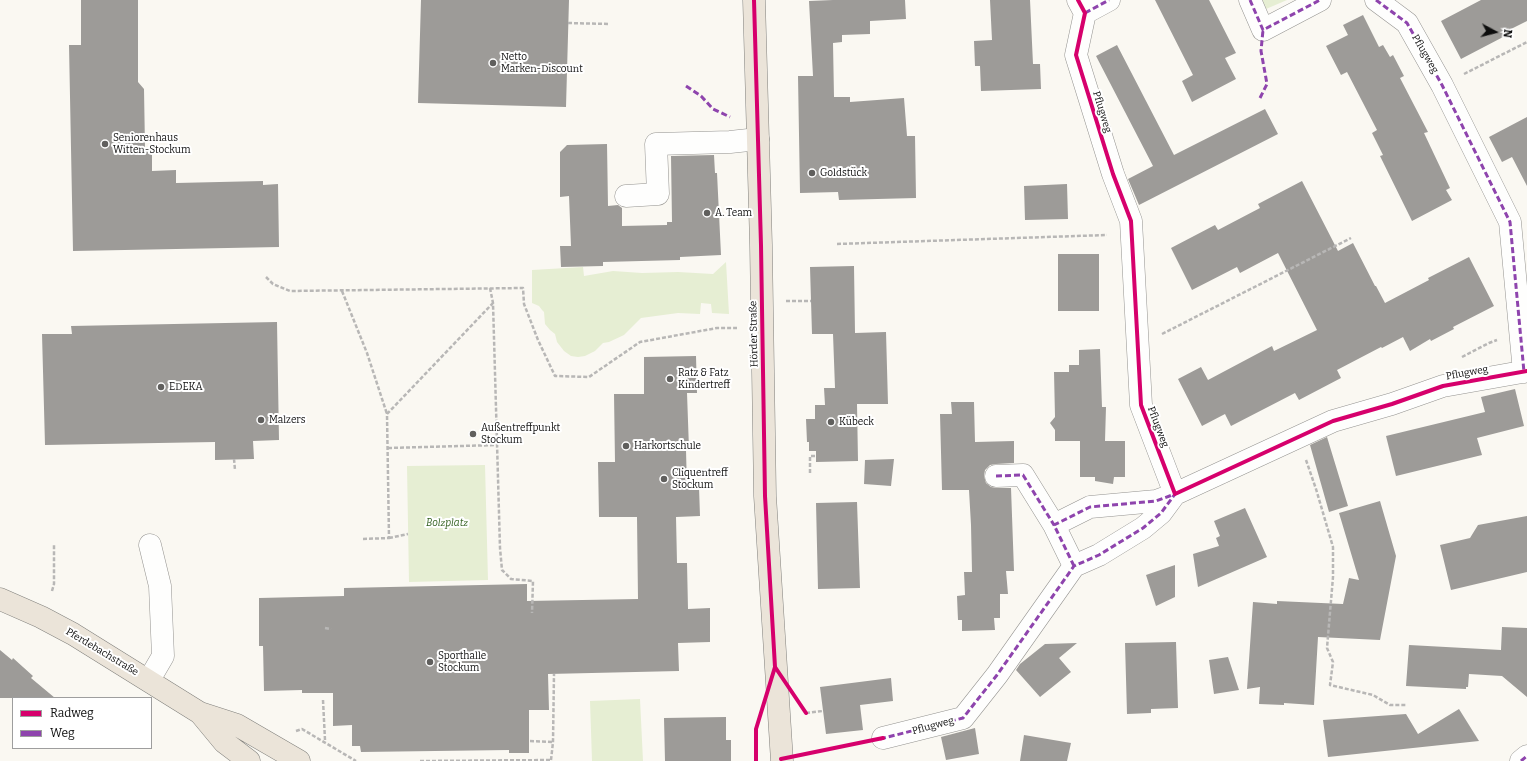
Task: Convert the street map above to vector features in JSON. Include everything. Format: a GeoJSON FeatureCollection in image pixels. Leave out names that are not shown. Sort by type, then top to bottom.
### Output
{"type":"FeatureCollection","features":[{"type":"Feature","properties":{"kind":"main road","name":"Hörder Straße"},"geometry":{"type":"LineString","coordinates":[[754,0],[765,488],[782,761]]}},
{"type":"Feature","properties":{"kind":"main road","name":"Pferdebachstraße"},"geometry":{"type":"LineString","coordinates":[[0,599],[41,617],[73,634],[200,713],[237,725],[299,761]]}},
{"type":"Feature","properties":{"kind":"main road","name":"Pferdebachstraße"},"geometry":{"type":"LineString","coordinates":[[200,713],[224,742],[249,761]]}},
{"type":"Feature","properties":{"kind":"street","name":"Pflugweg"},"geometry":{"type":"LineString","coordinates":[[1109,0],[1081,7],[1076,55],[1113,174],[1131,221],[1141,405],[1175,494]]}},
{"type":"Feature","properties":{"kind":"street"},"geometry":{"type":"LineString","coordinates":[[1250,0],[1263,30],[1320,0]]}},
{"type":"Feature","properties":{"kind":"street","name":"Pflugweg"},"geometry":{"type":"LineString","coordinates":[[1054,525],[1090,507],[1156,501],[1175,494],[1333,421],[1392,404],[1443,386],[1526,371],[1520,333],[1510,222],[1442,85],[1407,23],[1376,0]]}},
{"type":"Feature","properties":{"kind":"street"},"geometry":{"type":"LineString","coordinates":[[626,196],[658,194],[656,144],[730,142],[758,139]]}},
{"type":"Feature","properties":{"kind":"street"},"geometry":{"type":"LineString","coordinates":[[996,476],[1023,475],[1054,525],[1074,566]]}},
{"type":"Feature","properties":{"kind":"street","name":"Pflugweg"},"geometry":{"type":"LineString","coordinates":[[883,738],[963,718],[997,675],[1074,566],[1099,555],[1143,528],[1161,513],[1175,494]]}},
{"type":"Feature","properties":{"kind":"street"},"geometry":{"type":"LineString","coordinates":[[149,680],[162,656],[160,586],[150,545]]}},
{"type":"Feature","properties":{"kind":"street"},"geometry":{"type":"LineString","coordinates":[[1522,761],[1527,756]]}},
{"type":"Feature","properties":{"kind":"path"},"geometry":{"type":"LineString","coordinates":[[568,23],[610,24]]}},
{"type":"Feature","properties":{"kind":"path"},"geometry":{"type":"LineString","coordinates":[[1442,85],[1527,42]]}},
{"type":"Feature","properties":{"kind":"path"},"geometry":{"type":"LineString","coordinates":[[837,244],[1091,236],[1132,232]]}},
{"type":"Feature","properties":{"kind":"path"},"geometry":{"type":"LineString","coordinates":[[1138,346],[1352,238]]}},
{"type":"Feature","properties":{"kind":"path"},"geometry":{"type":"LineString","coordinates":[[266,277],[273,284],[290,291],[523,288],[524,304],[538,340],[555,376],[589,376],[640,342],[717,328],[737,328]]}},
{"type":"Feature","properties":{"kind":"path"},"geometry":{"type":"LineString","coordinates":[[490,288],[493,303],[500,548],[502,570],[511,579],[533,581],[532,613]]}},
{"type":"Feature","properties":{"kind":"path"},"geometry":{"type":"LineString","coordinates":[[342,290],[387,414],[389,538]]}},
{"type":"Feature","properties":{"kind":"path"},"geometry":{"type":"LineString","coordinates":[[785,301],[811,301]]}},
{"type":"Feature","properties":{"kind":"path"},"geometry":{"type":"LineString","coordinates":[[387,414],[493,303]]}},
{"type":"Feature","properties":{"kind":"path"},"geometry":{"type":"LineString","coordinates":[[1461,357],[1489,343],[1520,333]]}},
{"type":"Feature","properties":{"kind":"path"},"geometry":{"type":"LineString","coordinates":[[1298,437],[1316,489],[1333,547],[1333,577],[1327,648],[1333,662],[1330,686],[1373,695],[1390,705],[1406,704]]}},
{"type":"Feature","properties":{"kind":"path"},"geometry":{"type":"LineString","coordinates":[[388,448],[498,445]]}},
{"type":"Feature","properties":{"kind":"path"},"geometry":{"type":"LineString","coordinates":[[810,473],[810,456],[816,456]]}},
{"type":"Feature","properties":{"kind":"path"},"geometry":{"type":"LineString","coordinates":[[234,459],[235,470]]}},
{"type":"Feature","properties":{"kind":"path"},"geometry":{"type":"LineString","coordinates":[[363,539],[389,538],[408,534]]}},
{"type":"Feature","properties":{"kind":"path"},"geometry":{"type":"LineString","coordinates":[[52,591],[54,584],[54,545]]}},
{"type":"Feature","properties":{"kind":"path"},"geometry":{"type":"LineString","coordinates":[[325,628],[331,629]]}},
{"type":"Feature","properties":{"kind":"path"},"geometry":{"type":"LineString","coordinates":[[420,761],[551,760],[553,742],[554,674]]}},
{"type":"Feature","properties":{"kind":"path"},"geometry":{"type":"LineString","coordinates":[[323,700],[324,742]]}},
{"type":"Feature","properties":{"kind":"path"},"geometry":{"type":"LineString","coordinates":[[801,707],[806,713],[823,711]]}},
{"type":"Feature","properties":{"kind":"path"},"geometry":{"type":"LineString","coordinates":[[306,732],[356,761]]}},
{"type":"Feature","properties":{"kind":"path"},"geometry":{"type":"LineString","coordinates":[[530,741],[553,742]]}},
{"type":"Feature","properties":{"kind":"green space"},"geometry":{"type":"Polygon","coordinates":[[[1262,0],[1287,0],[1266,9],[1262,0]]]}},
{"type":"Feature","properties":{"kind":"green space"},"geometry":{"type":"Polygon","coordinates":[[[726,262],[729,314],[712,313],[711,304],[701,303],[700,314],[678,313],[641,318],[624,335],[609,342],[603,343],[595,351],[585,356],[571,356],[564,351],[557,342],[555,334],[545,324],[544,312],[539,306],[532,303],[532,270],[583,267],[584,276],[613,271],[713,274],[726,262]]]}},
{"type":"Feature","properties":{"kind":"green space","name":"Bolzplatz"},"geometry":{"type":"Polygon","coordinates":[[[485,465],[488,580],[409,582],[407,466],[485,465]]]}},
{"type":"Feature","properties":{"kind":"green space"},"geometry":{"type":"Polygon","coordinates":[[[640,699],[643,761],[592,761],[590,701],[640,699]]]}},
{"type":"Feature","properties":{"kind":"building","name":"Seniorenhaus Witten-Stockum"},"geometry":{"type":"Polygon","coordinates":[[[81,0],[138,0],[138,82],[144,89],[145,148],[152,148],[152,171],[176,170],[176,183],[263,181],[263,185],[278,184],[279,247],[73,251],[69,45],[81,45],[81,0]]]}},
{"type":"Feature","properties":{"kind":"building","name":"Netto Marken-Discount"},"geometry":{"type":"Polygon","coordinates":[[[421,0],[569,0],[566,107],[418,103],[421,0]]]}},
{"type":"Feature","properties":{"kind":"building"},"geometry":{"type":"Polygon","coordinates":[[[905,0],[906,19],[870,21],[870,34],[842,35],[842,42],[833,43],[834,97],[850,97],[850,102],[904,98],[907,136],[915,136],[916,198],[839,200],[838,192],[800,193],[798,76],[813,76],[809,1],[905,0]]]}},
{"type":"Feature","properties":{"kind":"building"},"geometry":{"type":"Polygon","coordinates":[[[990,0],[1030,0],[1033,64],[1040,64],[1041,89],[981,91],[980,66],[975,66],[974,41],[992,40],[990,0]]]}},
{"type":"Feature","properties":{"kind":"building"},"geometry":{"type":"Polygon","coordinates":[[[1155,0],[1209,0],[1236,53],[1225,58],[1236,79],[1192,102],[1182,81],[1193,75],[1155,0]]]}},
{"type":"Feature","properties":{"kind":"building"},"geometry":{"type":"Polygon","coordinates":[[[1481,0],[1527,0],[1527,21],[1503,33],[1505,36],[1461,59],[1441,21],[1481,0]]]}},
{"type":"Feature","properties":{"kind":"building"},"geometry":{"type":"Polygon","coordinates":[[[1363,15],[1379,47],[1383,45],[1390,57],[1393,55],[1404,76],[1400,78],[1428,132],[1424,133],[1450,188],[1446,190],[1452,200],[1412,221],[1380,156],[1383,155],[1372,133],[1377,130],[1347,72],[1341,75],[1326,46],[1348,35],[1343,25],[1363,15]]]}},
{"type":"Feature","properties":{"kind":"building"},"geometry":{"type":"Polygon","coordinates":[[[1117,45],[1174,155],[1265,109],[1278,134],[1139,205],[1128,179],[1153,166],[1096,56],[1117,45]]]}},
{"type":"Feature","properties":{"kind":"building"},"geometry":{"type":"Polygon","coordinates":[[[1527,117],[1527,186],[1512,157],[1502,162],[1489,137],[1527,117]]]}},
{"type":"Feature","properties":{"kind":"building"},"geometry":{"type":"Polygon","coordinates":[[[607,144],[608,206],[618,205],[622,208],[622,226],[667,225],[667,222],[672,222],[671,156],[714,155],[715,173],[717,173],[721,255],[680,257],[680,260],[603,262],[603,266],[561,267],[560,246],[571,246],[569,196],[560,197],[560,152],[567,145],[607,144]]]}},
{"type":"Feature","properties":{"kind":"building"},"geometry":{"type":"Polygon","coordinates":[[[1302,181],[1338,251],[1353,243],[1385,303],[1429,280],[1428,278],[1469,257],[1494,306],[1453,327],[1454,329],[1431,341],[1430,339],[1410,351],[1403,337],[1382,348],[1381,347],[1337,370],[1341,378],[1299,400],[1295,393],[1231,426],[1225,414],[1202,426],[1178,379],[1201,367],[1208,380],[1272,346],[1274,351],[1317,330],[1278,253],[1240,273],[1237,267],[1192,290],[1171,248],[1215,225],[1218,230],[1260,208],[1258,204],[1302,181]]]}},
{"type":"Feature","properties":{"kind":"building"},"geometry":{"type":"Polygon","coordinates":[[[1067,184],[1068,219],[1025,220],[1024,186],[1067,184]]]}},
{"type":"Feature","properties":{"kind":"building"},"geometry":{"type":"Polygon","coordinates":[[[1058,254],[1099,254],[1099,311],[1058,311],[1058,254]]]}},
{"type":"Feature","properties":{"kind":"building"},"geometry":{"type":"Polygon","coordinates":[[[854,266],[855,333],[886,332],[888,404],[857,404],[858,461],[816,462],[816,451],[809,451],[806,419],[815,419],[815,405],[825,405],[824,388],[835,388],[833,334],[812,334],[810,267],[854,266]]]}},
{"type":"Feature","properties":{"kind":"building","name":"EDEKA"},"geometry":{"type":"Polygon","coordinates":[[[277,322],[279,440],[253,441],[254,459],[215,460],[215,442],[45,445],[42,334],[72,334],[71,326],[277,322]]]}},
{"type":"Feature","properties":{"kind":"building"},"geometry":{"type":"Polygon","coordinates":[[[1100,349],[1102,407],[1106,407],[1105,441],[1125,441],[1125,477],[1114,477],[1113,484],[1095,481],[1095,477],[1080,477],[1080,441],[1055,441],[1055,430],[1050,423],[1055,417],[1054,372],[1069,372],[1069,365],[1079,365],[1079,350],[1100,349]]]}},
{"type":"Feature","properties":{"kind":"building"},"geometry":{"type":"Polygon","coordinates":[[[696,356],[697,393],[687,393],[689,449],[686,450],[687,488],[699,487],[700,516],[676,517],[677,563],[687,563],[688,609],[710,608],[710,642],[678,643],[679,671],[548,674],[549,710],[529,710],[529,753],[509,753],[509,750],[361,752],[360,746],[352,746],[352,725],[333,726],[333,693],[302,693],[302,690],[264,691],[263,646],[259,646],[259,598],[344,596],[344,588],[527,584],[527,601],[638,599],[637,517],[599,517],[598,462],[615,462],[614,394],[644,394],[644,357],[696,356]]]}},
{"type":"Feature","properties":{"kind":"building"},"geometry":{"type":"Polygon","coordinates":[[[1515,389],[1524,426],[1477,438],[1482,455],[1396,476],[1386,436],[1485,412],[1481,397],[1515,389]]]}},
{"type":"Feature","properties":{"kind":"building"},"geometry":{"type":"Polygon","coordinates":[[[951,402],[974,402],[975,442],[1014,441],[1014,463],[990,465],[985,470],[984,476],[986,483],[991,487],[1011,488],[1014,571],[1006,571],[1008,594],[1000,594],[1000,618],[994,618],[995,630],[962,631],[962,620],[958,620],[957,596],[965,595],[964,572],[972,572],[971,525],[969,490],[942,490],[940,414],[952,414],[951,402]]]}},
{"type":"Feature","properties":{"kind":"building"},"geometry":{"type":"Polygon","coordinates":[[[1327,437],[1348,506],[1329,512],[1310,445],[1327,437]]]}},
{"type":"Feature","properties":{"kind":"building"},"geometry":{"type":"Polygon","coordinates":[[[894,459],[891,486],[864,484],[865,460],[894,459]]]}},
{"type":"Feature","properties":{"kind":"building"},"geometry":{"type":"Polygon","coordinates":[[[1380,501],[1396,556],[1380,640],[1318,637],[1314,705],[1284,703],[1284,705],[1259,704],[1260,687],[1247,689],[1253,602],[1277,604],[1277,601],[1343,604],[1349,578],[1359,580],[1339,513],[1380,501]]]}},
{"type":"Feature","properties":{"kind":"building"},"geometry":{"type":"Polygon","coordinates":[[[857,502],[860,588],[818,589],[816,503],[857,502]]]}},
{"type":"Feature","properties":{"kind":"building"},"geometry":{"type":"Polygon","coordinates":[[[1245,508],[1267,557],[1198,587],[1193,554],[1219,546],[1216,538],[1220,536],[1214,521],[1245,508]]]}},
{"type":"Feature","properties":{"kind":"building"},"geometry":{"type":"Polygon","coordinates":[[[1527,516],[1527,572],[1451,590],[1440,545],[1470,538],[1478,525],[1527,516]]]}},
{"type":"Feature","properties":{"kind":"building"},"geometry":{"type":"Polygon","coordinates":[[[1175,565],[1175,597],[1156,606],[1146,575],[1175,565]]]}},
{"type":"Feature","properties":{"kind":"building"},"geometry":{"type":"Polygon","coordinates":[[[1502,627],[1527,628],[1527,697],[1502,676],[1469,674],[1468,687],[1466,687],[1466,689],[1406,686],[1409,645],[1501,650],[1502,627]]]}},
{"type":"Feature","properties":{"kind":"building"},"geometry":{"type":"Polygon","coordinates":[[[1176,642],[1178,708],[1151,709],[1151,713],[1127,714],[1125,643],[1176,642]]]}},
{"type":"Feature","properties":{"kind":"building"},"geometry":{"type":"Polygon","coordinates":[[[1077,643],[1059,658],[1071,672],[1040,697],[1016,670],[1020,664],[1045,644],[1077,643]]]}},
{"type":"Feature","properties":{"kind":"building"},"geometry":{"type":"Polygon","coordinates":[[[0,650],[12,660],[13,658],[33,676],[31,678],[54,697],[12,697],[0,698],[0,650]]]}},
{"type":"Feature","properties":{"kind":"building"},"geometry":{"type":"Polygon","coordinates":[[[1228,657],[1239,690],[1214,694],[1209,660],[1228,657]]]}},
{"type":"Feature","properties":{"kind":"building"},"geometry":{"type":"Polygon","coordinates":[[[891,678],[893,701],[860,705],[863,730],[826,734],[820,687],[891,678]]]}},
{"type":"Feature","properties":{"kind":"building"},"geometry":{"type":"Polygon","coordinates":[[[1459,709],[1479,741],[1328,757],[1323,720],[1406,714],[1418,734],[1459,709]]]}},
{"type":"Feature","properties":{"kind":"building"},"geometry":{"type":"Polygon","coordinates":[[[726,717],[726,740],[731,740],[731,761],[665,761],[664,718],[726,717]]]}},
{"type":"Feature","properties":{"kind":"building"},"geometry":{"type":"Polygon","coordinates":[[[975,728],[979,754],[946,760],[941,737],[975,728]]]}},
{"type":"Feature","properties":{"kind":"building"},"geometry":{"type":"Polygon","coordinates":[[[1024,735],[1071,743],[1067,761],[1020,761],[1024,735]]]}},
{"type":"Feature","properties":{"kind":"marked path"},"geometry":{"type":"LineString","coordinates":[[1085,13],[1109,0]]}},
{"type":"Feature","properties":{"kind":"marked path"},"geometry":{"type":"LineString","coordinates":[[1250,0],[1263,30],[1320,0]]}},
{"type":"Feature","properties":{"kind":"marked path"},"geometry":{"type":"LineString","coordinates":[[1376,0],[1407,23],[1442,85],[1510,222],[1524,372]]}},
{"type":"Feature","properties":{"kind":"marked path"},"geometry":{"type":"LineString","coordinates":[[1260,98],[1267,84],[1261,51],[1263,30]]}},
{"type":"Feature","properties":{"kind":"marked path"},"geometry":{"type":"LineString","coordinates":[[686,86],[701,96],[713,109],[730,117]]}},
{"type":"Feature","properties":{"kind":"marked path"},"geometry":{"type":"LineString","coordinates":[[996,476],[1023,475],[1054,525]]}},
{"type":"Feature","properties":{"kind":"marked path"},"geometry":{"type":"LineString","coordinates":[[1074,566],[1054,525],[1090,507],[1156,501],[1175,494]]}},
{"type":"Feature","properties":{"kind":"marked path"},"geometry":{"type":"LineString","coordinates":[[880,739],[963,718],[997,675],[1074,566],[1099,555],[1143,528],[1161,513],[1175,494]]}},
{"type":"Feature","properties":{"kind":"marked path"},"geometry":{"type":"LineString","coordinates":[[1521,761],[1527,756]]}},
{"type":"Feature","properties":{"kind":"cycle path"},"geometry":{"type":"LineString","coordinates":[[754,0],[761,245],[765,496],[775,667]]}},
{"type":"Feature","properties":{"kind":"cycle path"},"geometry":{"type":"LineString","coordinates":[[1078,0],[1085,13],[1076,55],[1113,174],[1131,221],[1141,405],[1175,494],[1333,421],[1392,404],[1443,386],[1527,371]]}},
{"type":"Feature","properties":{"kind":"cycle path"},"geometry":{"type":"LineString","coordinates":[[756,761],[756,729],[775,667],[806,713]]}},
{"type":"Feature","properties":{"kind":"cycle path"},"geometry":{"type":"LineString","coordinates":[[781,759],[883,738]]}},
{"type":"Feature","properties":{"kind":"place","name":"Netto Marken-Discount"},"geometry":{"type":"Point","coordinates":[493,63]}},
{"type":"Feature","properties":{"kind":"place","name":"Seniorenhaus Witten-Stockum"},"geometry":{"type":"Point","coordinates":[105,144]}},
{"type":"Feature","properties":{"kind":"place","name":"Goldstück"},"geometry":{"type":"Point","coordinates":[812,173]}},
{"type":"Feature","properties":{"kind":"place","name":"A. Team"},"geometry":{"type":"Point","coordinates":[707,213]}},
{"type":"Feature","properties":{"kind":"place","name":"Ratz & Fatz Kindertreff"},"geometry":{"type":"Point","coordinates":[670,379]}},
{"type":"Feature","properties":{"kind":"place","name":"EDEKA"},"geometry":{"type":"Point","coordinates":[161,387]}},
{"type":"Feature","properties":{"kind":"place","name":"Malzers"},"geometry":{"type":"Point","coordinates":[261,420]}},
{"type":"Feature","properties":{"kind":"place","name":"Kübeck"},"geometry":{"type":"Point","coordinates":[831,422]}},
{"type":"Feature","properties":{"kind":"place","name":"Außentreffpunkt Stockum"},"geometry":{"type":"Point","coordinates":[473,434]}},
{"type":"Feature","properties":{"kind":"place","name":"Harkortschule"},"geometry":{"type":"Point","coordinates":[626,446]}},
{"type":"Feature","properties":{"kind":"place","name":"Cliquentreff Stockum"},"geometry":{"type":"Point","coordinates":[664,479]}},
{"type":"Feature","properties":{"kind":"place","name":"Sporthalle Stockum"},"geometry":{"type":"Point","coordinates":[430,662]}}]}
